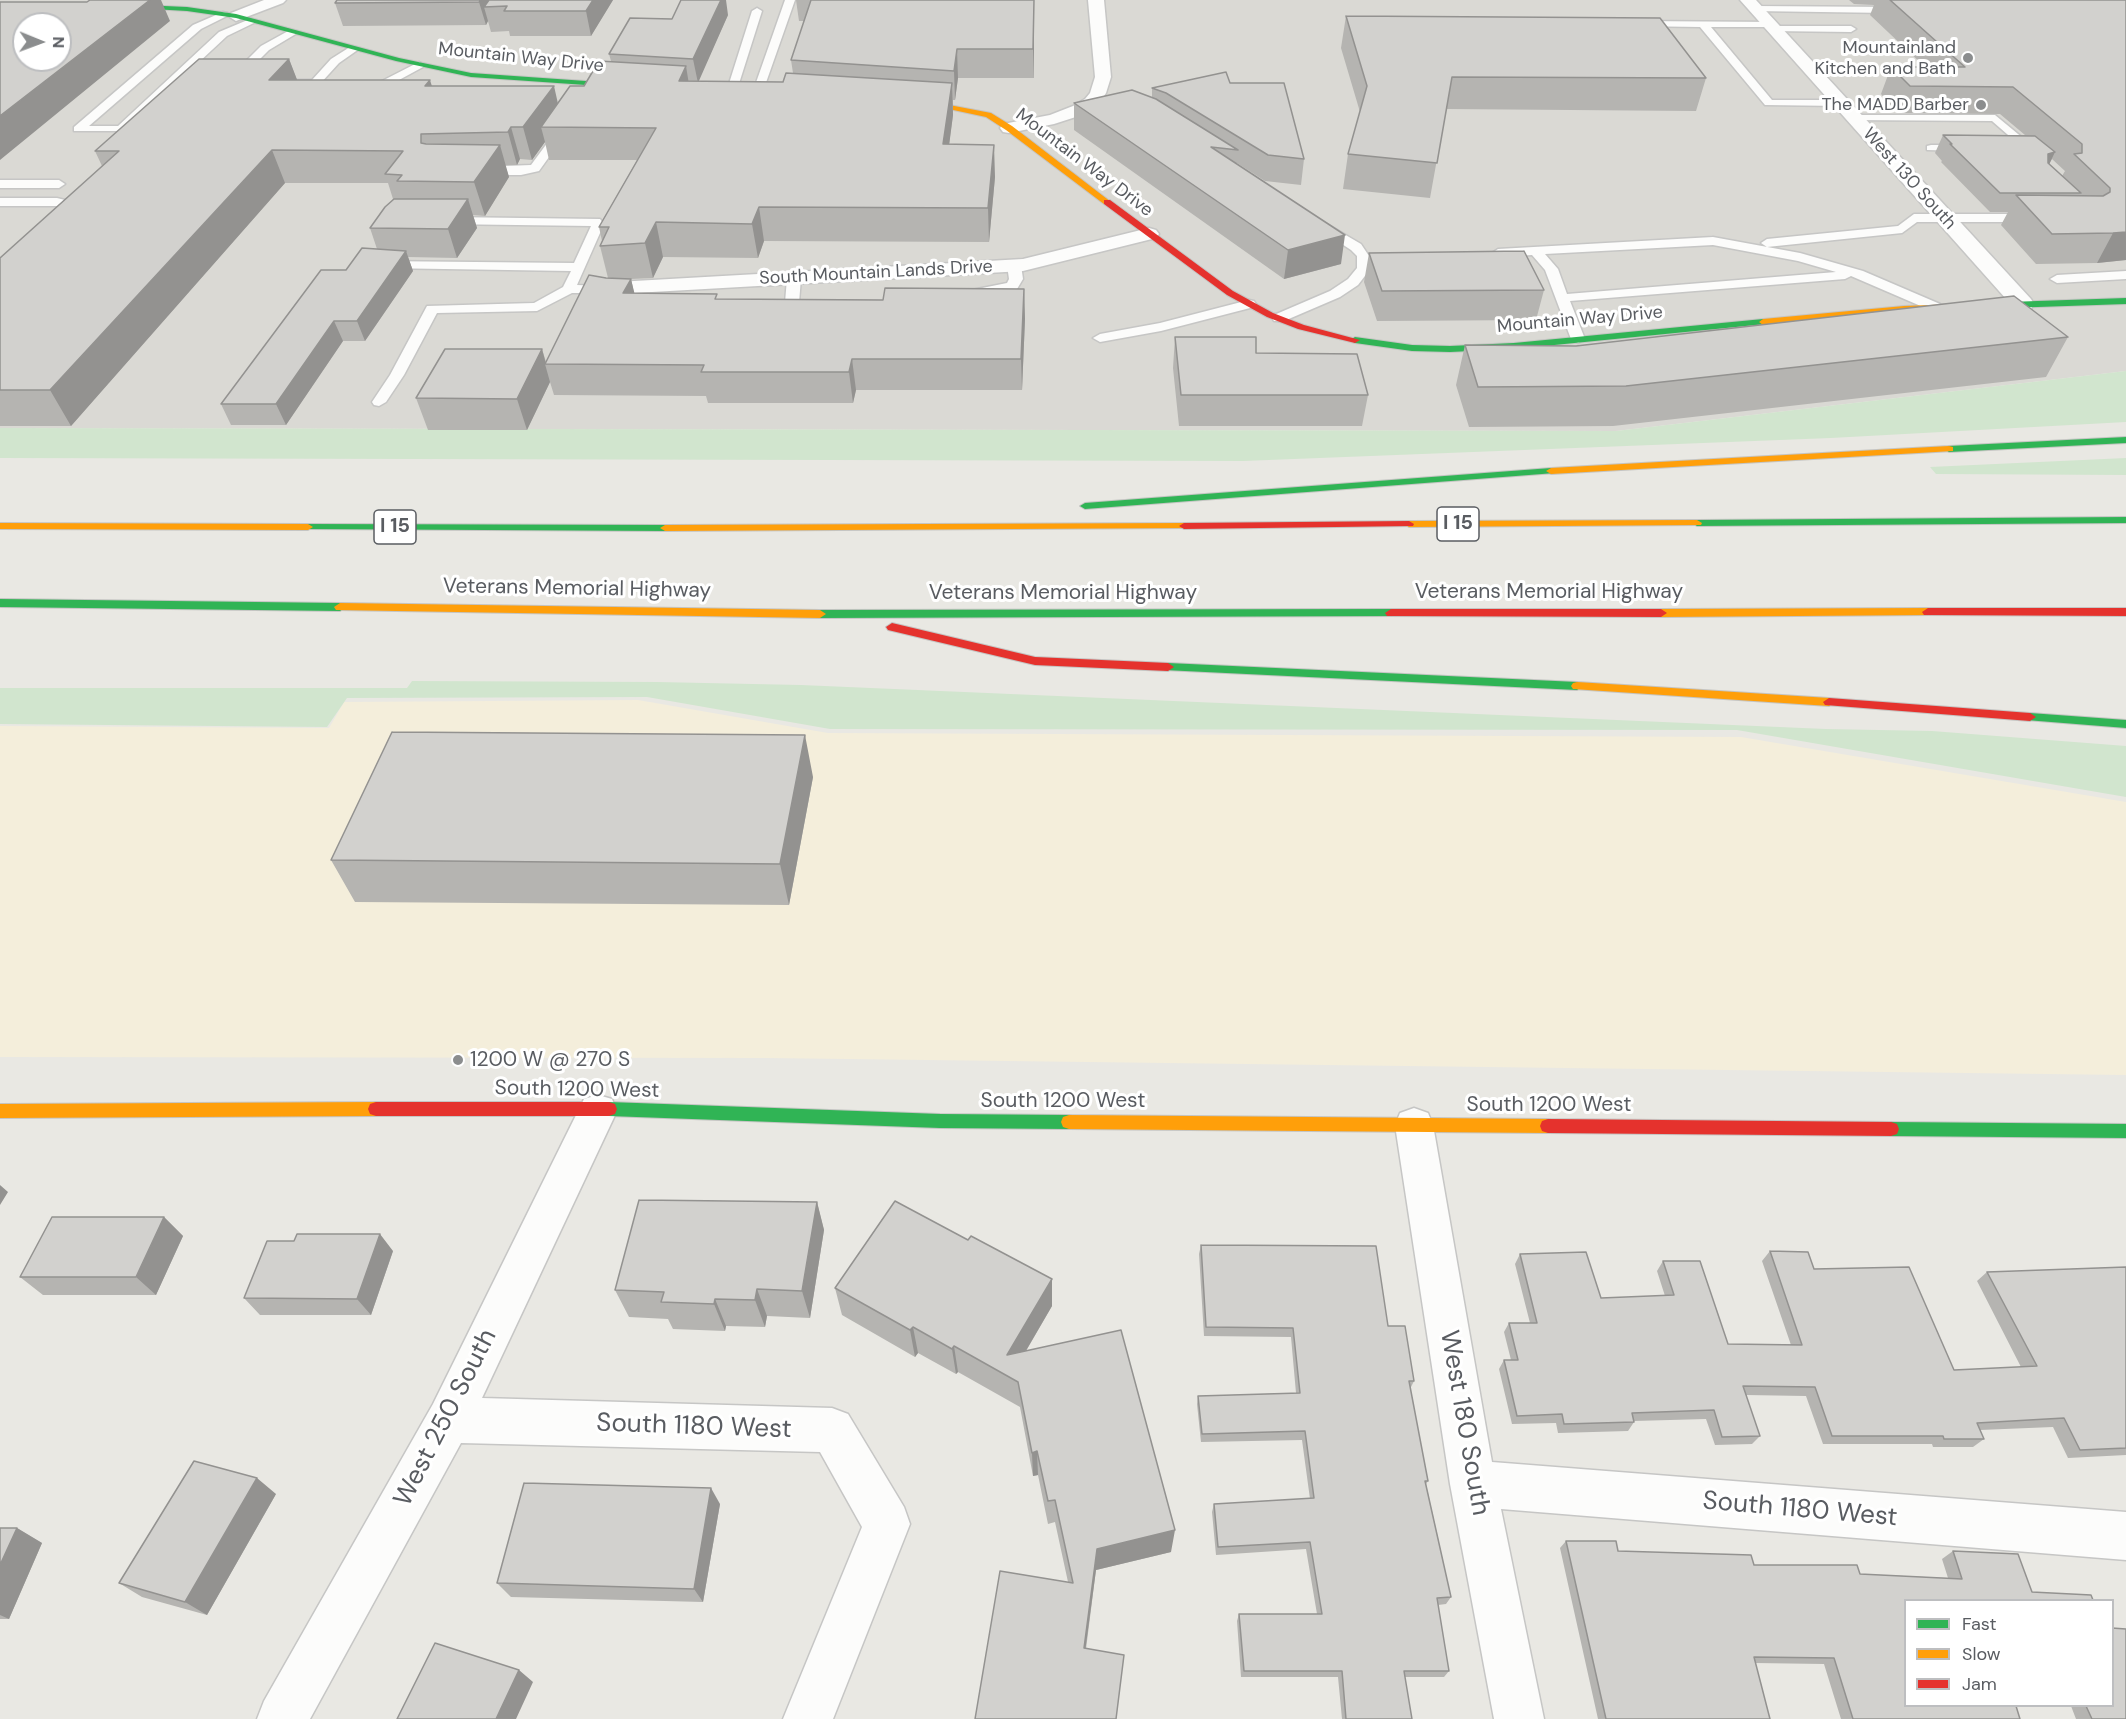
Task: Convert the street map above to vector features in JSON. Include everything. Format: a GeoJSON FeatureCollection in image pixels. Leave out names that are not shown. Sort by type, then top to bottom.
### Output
{"type":"FeatureCollection","features":[{"type":"Feature","properties":{"kind":"main road","name":"Mountain Way Drive"},"geometry":{"type":"LineString","coordinates":[[107,8],[159,6],[231,15],[354,49],[471,75],[590,88],[639,87]]}},
{"type":"Feature","properties":{"kind":"main road"},"geometry":{"type":"LineString","coordinates":[[725,92],[773,95]]}},
{"type":"Feature","properties":{"kind":"main road","name":"Mountain Way Drive"},"geometry":{"type":"LineString","coordinates":[[899,103],[962,108],[988,115],[1009,128],[1149,234],[1249,304],[1279,318],[1337,337],[1412,348],[1450,349],[1935,307],[2126,301]]}},
{"type":"Feature","properties":{"kind":"main road"},"geometry":{"type":"LineString","coordinates":[[1076,507],[1625,466],[2126,441]]}},
{"type":"Feature","properties":{"kind":"main road"},"geometry":{"type":"LineString","coordinates":[[790,528],[993,513]]}},
{"type":"Feature","properties":{"kind":"main road","name":"I 15"},"geometry":{"type":"LineString","coordinates":[[0,526],[790,528],[2126,520]]}},
{"type":"Feature","properties":{"kind":"main road","name":"Veterans Memorial Highway"},"geometry":{"type":"LineString","coordinates":[[0,603],[838,614],[2126,612]]}},
{"type":"Feature","properties":{"kind":"main road"},"geometry":{"type":"LineString","coordinates":[[838,614],[1035,661],[1685,691],[2126,724]]}},
{"type":"Feature","properties":{"kind":"main road","name":"South 1200 West"},"geometry":{"type":"LineString","coordinates":[[0,1111],[568,1108],[940,1121],[2126,1131]]}},
{"type":"Feature","properties":{"kind":"street"},"geometry":{"type":"LineString","coordinates":[[231,15],[278,0]]}},
{"type":"Feature","properties":{"kind":"street"},"geometry":{"type":"LineString","coordinates":[[1009,128],[1054,119],[1096,104],[1103,77],[1096,0]]}},
{"type":"Feature","properties":{"kind":"street","name":"West 130 South"},"geometry":{"type":"LineString","coordinates":[[1752,4],[2023,304]]}},
{"type":"Feature","properties":{"kind":"street","name":"South Mountain Lands Drive"},"geometry":{"type":"LineString","coordinates":[[606,296],[794,278],[1014,265],[1149,234]]}},
{"type":"Feature","properties":{"kind":"street","name":"West 250 South"},"geometry":{"type":"LineString","coordinates":[[282,1719],[449,1420],[597,1110]]}},
{"type":"Feature","properties":{"kind":"street","name":"West 180 South"},"geometry":{"type":"LineString","coordinates":[[1414,1125],[1473,1484],[1519,1719]]}},
{"type":"Feature","properties":{"kind":"street","name":"South 1180 West"},"geometry":{"type":"LineString","coordinates":[[449,1420],[832,1430],[887,1524],[808,1719]]}},
{"type":"Feature","properties":{"kind":"street","name":"South 1180 West"},"geometry":{"type":"LineString","coordinates":[[1473,1484],[2126,1536]]}},
{"type":"Feature","properties":{"kind":"lane"},"geometry":{"type":"LineString","coordinates":[[757,94],[790,0]]}},
{"type":"Feature","properties":{"kind":"lane"},"geometry":{"type":"LineString","coordinates":[[1752,4],[1889,10]]}},
{"type":"Feature","properties":{"kind":"lane"},"geometry":{"type":"LineString","coordinates":[[725,92],[757,10]]}},
{"type":"Feature","properties":{"kind":"lane"},"geometry":{"type":"LineString","coordinates":[[231,15],[197,27],[78,129],[121,129],[223,34],[253,21]]}},
{"type":"Feature","properties":{"kind":"lane"},"geometry":{"type":"LineString","coordinates":[[1627,24],[1851,29]]}},
{"type":"Feature","properties":{"kind":"lane"},"geometry":{"type":"LineString","coordinates":[[1702,24],[1769,103],[1840,103]]}},
{"type":"Feature","properties":{"kind":"lane"},"geometry":{"type":"LineString","coordinates":[[251,83],[230,82],[265,48],[294,32]]}},
{"type":"Feature","properties":{"kind":"lane"},"geometry":{"type":"LineString","coordinates":[[283,83],[315,83],[335,61],[354,49]]}},
{"type":"Feature","properties":{"kind":"lane"},"geometry":{"type":"LineString","coordinates":[[413,96],[384,90],[382,86],[419,65]]}},
{"type":"Feature","properties":{"kind":"lane"},"geometry":{"type":"LineString","coordinates":[[1854,118],[1995,118],[2046,163]]}},
{"type":"Feature","properties":{"kind":"lane"},"geometry":{"type":"LineString","coordinates":[[473,171],[521,171],[536,168],[567,122]]}},
{"type":"Feature","properties":{"kind":"lane"},"geometry":{"type":"LineString","coordinates":[[1931,148],[1975,148]]}},
{"type":"Feature","properties":{"kind":"lane"},"geometry":{"type":"LineString","coordinates":[[2008,148],[2030,149]]}},
{"type":"Feature","properties":{"kind":"lane"},"geometry":{"type":"LineString","coordinates":[[0,184],[59,184]]}},
{"type":"Feature","properties":{"kind":"lane"},"geometry":{"type":"LineString","coordinates":[[0,202],[57,201],[65,204],[65,208],[40,230]]}},
{"type":"Feature","properties":{"kind":"lane"},"geometry":{"type":"LineString","coordinates":[[1279,318],[1335,294],[1353,282],[1364,268],[1368,256],[1307,216]]}},
{"type":"Feature","properties":{"kind":"lane"},"geometry":{"type":"LineString","coordinates":[[1744,246],[1902,229],[1914,218],[2051,219]]}},
{"type":"Feature","properties":{"kind":"lane"},"geometry":{"type":"LineString","coordinates":[[379,402],[432,309],[537,307],[568,288],[598,224],[596,222],[430,221]]}},
{"type":"Feature","properties":{"kind":"lane"},"geometry":{"type":"LineString","coordinates":[[1488,253],[1713,242],[1800,257],[1858,274],[1935,307]]}},
{"type":"Feature","properties":{"kind":"lane"},"geometry":{"type":"LineString","coordinates":[[375,251],[369,263],[579,267]]}},
{"type":"Feature","properties":{"kind":"lane"},"geometry":{"type":"LineString","coordinates":[[1536,251],[1551,269],[1578,339]]}},
{"type":"Feature","properties":{"kind":"lane"},"geometry":{"type":"LineString","coordinates":[[963,294],[995,291],[1012,286],[1016,279],[1014,265]]}},
{"type":"Feature","properties":{"kind":"lane"},"geometry":{"type":"LineString","coordinates":[[1562,298],[1858,274]]}},
{"type":"Feature","properties":{"kind":"lane"},"geometry":{"type":"LineString","coordinates":[[2057,279],[2126,275]]}},
{"type":"Feature","properties":{"kind":"lane"},"geometry":{"type":"LineString","coordinates":[[794,278],[786,303],[807,303]]}},
{"type":"Feature","properties":{"kind":"lane"},"geometry":{"type":"LineString","coordinates":[[568,288],[606,296]]}},
{"type":"Feature","properties":{"kind":"lane"},"geometry":{"type":"LineString","coordinates":[[1100,338],[1161,327],[1249,304]]}},
{"type":"Feature","properties":{"kind":"shaded area"},"geometry":{"type":"Polygon","coordinates":[[[0,0],[2126,0],[2126,371],[1616,431],[0,428],[0,0]]]}},
{"type":"Feature","properties":{"kind":"shaded area"},"geometry":{"type":"Polygon","coordinates":[[[638,700],[828,733],[1741,737],[2126,802],[2126,1075],[767,1058],[0,1057],[0,726],[329,728],[344,702],[638,700]]]}},
{"type":"Feature","properties":{"kind":"green space"},"geometry":{"type":"Polygon","coordinates":[[[2126,371],[2126,422],[1831,438],[1243,461],[0,458],[0,428],[1616,431],[2126,371]]]}},
{"type":"Feature","properties":{"kind":"green space"},"geometry":{"type":"Polygon","coordinates":[[[2126,458],[2126,475],[1936,474],[1930,467],[2126,458]]]}},
{"type":"Feature","properties":{"kind":"green space"},"geometry":{"type":"Polygon","coordinates":[[[412,681],[801,685],[1826,729],[1932,731],[2126,746],[2126,797],[1737,730],[830,729],[647,697],[347,698],[327,727],[0,724],[0,688],[407,688],[412,681]]]}},
{"type":"Feature","properties":{"kind":"building"},"geometry":{"type":"Polygon","coordinates":[[[150,0],[72,60],[72,12],[12,12],[12,72],[57,72],[0,116],[0,2],[150,0]]]}},
{"type":"Feature","properties":{"kind":"building"},"geometry":{"type":"Polygon","coordinates":[[[337,0],[481,0],[479,2],[335,3],[337,0]]]}},
{"type":"Feature","properties":{"kind":"building"},"geometry":{"type":"Polygon","coordinates":[[[489,0],[593,0],[586,11],[504,11],[507,6],[484,7],[489,0]]]}},
{"type":"Feature","properties":{"kind":"building"},"geometry":{"type":"Polygon","coordinates":[[[681,0],[721,0],[693,59],[609,54],[630,18],[672,19],[681,0]]]}},
{"type":"Feature","properties":{"kind":"building"},"geometry":{"type":"Polygon","coordinates":[[[811,0],[1034,0],[1033,49],[957,49],[954,71],[791,60],[811,0]]]}},
{"type":"Feature","properties":{"kind":"building"},"geometry":{"type":"Polygon","coordinates":[[[1890,0],[2126,0],[2126,232],[2052,234],[2016,195],[2103,196],[2110,192],[2110,188],[2074,154],[2082,153],[2082,144],[2013,87],[1910,86],[1891,67],[1965,67],[1890,0]]]}},
{"type":"Feature","properties":{"kind":"building"},"geometry":{"type":"Polygon","coordinates":[[[1346,16],[1660,18],[1706,78],[1452,77],[1437,163],[1348,154],[1367,86],[1346,16]]]}},
{"type":"Feature","properties":{"kind":"building"},"geometry":{"type":"Polygon","coordinates":[[[199,59],[289,59],[269,80],[430,80],[425,86],[554,86],[523,127],[511,127],[508,132],[421,134],[421,143],[426,144],[500,145],[474,182],[397,181],[402,175],[385,174],[403,151],[272,150],[50,390],[0,390],[0,258],[119,151],[95,151],[199,59]]]}},
{"type":"Feature","properties":{"kind":"building"},"geometry":{"type":"Polygon","coordinates":[[[599,61],[686,66],[679,81],[783,82],[786,73],[952,83],[943,144],[994,145],[988,208],[759,207],[752,224],[656,222],[645,243],[600,246],[609,227],[599,227],[656,128],[541,127],[570,86],[584,86],[599,61]]]}},
{"type":"Feature","properties":{"kind":"building"},"geometry":{"type":"Polygon","coordinates":[[[1226,72],[1230,83],[1284,83],[1304,159],[1268,155],[1166,93],[1152,88],[1226,72]]]}},
{"type":"Feature","properties":{"kind":"building"},"geometry":{"type":"Polygon","coordinates":[[[1132,90],[1156,99],[1238,150],[1211,147],[1345,235],[1288,250],[1074,103],[1132,90]]]}},
{"type":"Feature","properties":{"kind":"building"},"geometry":{"type":"Polygon","coordinates":[[[1943,135],[2035,136],[2055,152],[2048,154],[2048,163],[2081,193],[2000,193],[1943,135]]]}},
{"type":"Feature","properties":{"kind":"building"},"geometry":{"type":"Polygon","coordinates":[[[394,199],[468,199],[448,229],[370,228],[385,207],[394,199]]]}},
{"type":"Feature","properties":{"kind":"building"},"geometry":{"type":"Polygon","coordinates":[[[362,248],[406,251],[357,321],[334,321],[276,404],[221,404],[321,270],[346,270],[362,248]]]}},
{"type":"Feature","properties":{"kind":"building"},"geometry":{"type":"Polygon","coordinates":[[[1524,251],[1544,290],[1382,291],[1369,253],[1524,251]]]}},
{"type":"Feature","properties":{"kind":"building"},"geometry":{"type":"Polygon","coordinates":[[[589,275],[631,279],[623,293],[717,294],[715,299],[883,300],[885,288],[1024,289],[1021,359],[852,359],[849,372],[701,372],[704,365],[545,364],[589,275]]]}},
{"type":"Feature","properties":{"kind":"building"},"geometry":{"type":"Polygon","coordinates":[[[2014,296],[2068,337],[1626,386],[1478,387],[1465,345],[1576,346],[2014,296]]]}},
{"type":"Feature","properties":{"kind":"building"},"geometry":{"type":"Polygon","coordinates":[[[1175,337],[1256,337],[1256,353],[1357,354],[1368,395],[1181,395],[1175,337]]]}},
{"type":"Feature","properties":{"kind":"building"},"geometry":{"type":"Polygon","coordinates":[[[445,349],[542,349],[517,399],[416,398],[445,349]]]}},
{"type":"Feature","properties":{"kind":"building"},"geometry":{"type":"Polygon","coordinates":[[[392,732],[805,735],[780,864],[331,860],[392,732]]]}},
{"type":"Feature","properties":{"kind":"building"},"geometry":{"type":"Polygon","coordinates":[[[639,1200],[817,1202],[802,1291],[757,1289],[755,1300],[715,1299],[714,1304],[661,1302],[664,1292],[615,1290],[639,1200]]]}},
{"type":"Feature","properties":{"kind":"building"},"geometry":{"type":"Polygon","coordinates":[[[895,1201],[968,1240],[971,1236],[1052,1279],[1007,1355],[1121,1330],[1175,1530],[1097,1549],[1084,1648],[1124,1655],[1116,1719],[975,1719],[1000,1571],[1073,1583],[1055,1500],[1048,1501],[1037,1451],[1032,1453],[1018,1382],[954,1346],[952,1349],[913,1327],[910,1330],[835,1288],[895,1201]]]}},
{"type":"Feature","properties":{"kind":"building"},"geometry":{"type":"Polygon","coordinates":[[[52,1217],[164,1217],[136,1277],[20,1277],[52,1217]]]}},
{"type":"Feature","properties":{"kind":"building"},"geometry":{"type":"Polygon","coordinates":[[[297,1234],[380,1234],[357,1299],[244,1298],[267,1241],[294,1241],[297,1234]]]}},
{"type":"Feature","properties":{"kind":"building"},"geometry":{"type":"Polygon","coordinates":[[[1201,1245],[1376,1246],[1388,1326],[1405,1326],[1414,1381],[1409,1381],[1428,1481],[1425,1481],[1451,1597],[1437,1598],[1449,1671],[1404,1671],[1412,1719],[1346,1719],[1342,1671],[1244,1671],[1239,1614],[1322,1614],[1310,1542],[1218,1547],[1214,1504],[1314,1498],[1305,1431],[1202,1434],[1198,1396],[1300,1393],[1293,1328],[1206,1327],[1201,1245]]]}},
{"type":"Feature","properties":{"kind":"building"},"geometry":{"type":"Polygon","coordinates":[[[1770,1251],[1808,1252],[1814,1269],[1909,1267],[1954,1370],[2037,1366],[1987,1272],[2126,1267],[2126,1448],[2080,1450],[2064,1418],[1977,1423],[1984,1439],[1944,1439],[1943,1436],[1832,1436],[1815,1387],[1743,1386],[1760,1436],[1722,1437],[1714,1410],[1632,1413],[1634,1422],[1564,1424],[1562,1414],[1517,1416],[1504,1360],[1518,1360],[1509,1323],[1537,1323],[1520,1254],[1586,1252],[1601,1298],[1674,1295],[1663,1261],[1700,1261],[1728,1344],[1802,1345],[1770,1251]]]}},
{"type":"Feature","properties":{"kind":"building"},"geometry":{"type":"Polygon","coordinates":[[[194,1461],[257,1478],[185,1602],[119,1583],[194,1461]]]}},
{"type":"Feature","properties":{"kind":"building"},"geometry":{"type":"Polygon","coordinates":[[[524,1483],[711,1488],[694,1589],[497,1583],[524,1483]]]}},
{"type":"Feature","properties":{"kind":"building"},"geometry":{"type":"Polygon","coordinates":[[[0,1528],[17,1528],[0,1565],[0,1528]]]}},
{"type":"Feature","properties":{"kind":"building"},"geometry":{"type":"Polygon","coordinates":[[[1566,1541],[1616,1541],[1618,1551],[1751,1555],[1754,1565],[1857,1565],[1860,1574],[1962,1579],[1953,1551],[2018,1554],[2032,1592],[2091,1595],[2093,1599],[1904,1599],[1904,1707],[2016,1707],[2020,1719],[1853,1719],[1834,1658],[1754,1657],[1770,1719],[1606,1719],[1566,1541]]]}},
{"type":"Feature","properties":{"kind":"building"},"geometry":{"type":"Polygon","coordinates":[[[2114,1628],[2126,1629],[2126,1719],[2092,1719],[2086,1707],[2114,1707],[2114,1628]]]}},
{"type":"Feature","properties":{"kind":"building"},"geometry":{"type":"Polygon","coordinates":[[[435,1643],[519,1670],[496,1719],[397,1719],[435,1643]]]}},
{"type":"Feature","properties":{"kind":"traffic: fast"},"geometry":{"type":"LineString","coordinates":[[119,6],[187,9],[236,16],[398,60],[471,75],[629,86]]}},
{"type":"Feature","properties":{"kind":"traffic: fast"},"geometry":{"type":"LineString","coordinates":[[2008,305],[2126,301]]}},
{"type":"Feature","properties":{"kind":"traffic: fast"},"geometry":{"type":"LineString","coordinates":[[1355,340],[1412,348],[1450,349],[1514,346],[1763,322]]}},
{"type":"Feature","properties":{"kind":"traffic: fast"},"geometry":{"type":"LineString","coordinates":[[1949,449],[2126,440]]}},
{"type":"Feature","properties":{"kind":"traffic: fast"},"geometry":{"type":"LineString","coordinates":[[1085,506],[1551,471]]}},
{"type":"Feature","properties":{"kind":"traffic: fast"},"geometry":{"type":"LineString","coordinates":[[1697,523],[2126,520]]}},
{"type":"Feature","properties":{"kind":"traffic: fast"},"geometry":{"type":"LineString","coordinates":[[308,527],[665,528]]}},
{"type":"Feature","properties":{"kind":"traffic: fast"},"geometry":{"type":"LineString","coordinates":[[0,603],[340,607]]}},
{"type":"Feature","properties":{"kind":"traffic: fast"},"geometry":{"type":"LineString","coordinates":[[820,614],[1391,613]]}},
{"type":"Feature","properties":{"kind":"traffic: fast"},"geometry":{"type":"LineString","coordinates":[[1168,667],[1577,686]]}},
{"type":"Feature","properties":{"kind":"traffic: fast"},"geometry":{"type":"LineString","coordinates":[[2030,717],[2126,724]]}},
{"type":"Feature","properties":{"kind":"traffic: fast"},"geometry":{"type":"LineString","coordinates":[[609,1109],[940,1121],[1069,1122]]}},
{"type":"Feature","properties":{"kind":"traffic: fast"},"geometry":{"type":"LineString","coordinates":[[1891,1129],[2126,1131]]}},
{"type":"Feature","properties":{"kind":"traffic: slow"},"geometry":{"type":"LineString","coordinates":[[908,103],[944,106],[988,115],[1009,128],[1107,202]]}},
{"type":"Feature","properties":{"kind":"traffic: slow"},"geometry":{"type":"LineString","coordinates":[[1763,322],[1904,309],[2008,305]]}},
{"type":"Feature","properties":{"kind":"traffic: slow"},"geometry":{"type":"LineString","coordinates":[[1551,471],[1949,449]]}},
{"type":"Feature","properties":{"kind":"traffic: slow"},"geometry":{"type":"LineString","coordinates":[[1409,524],[1697,523]]}},
{"type":"Feature","properties":{"kind":"traffic: slow"},"geometry":{"type":"LineString","coordinates":[[0,526],[308,527]]}},
{"type":"Feature","properties":{"kind":"traffic: slow"},"geometry":{"type":"LineString","coordinates":[[665,528],[1184,526]]}},
{"type":"Feature","properties":{"kind":"traffic: slow"},"geometry":{"type":"LineString","coordinates":[[340,607],[820,614]]}},
{"type":"Feature","properties":{"kind":"traffic: slow"},"geometry":{"type":"LineString","coordinates":[[1661,613],[1928,612]]}},
{"type":"Feature","properties":{"kind":"traffic: slow"},"geometry":{"type":"LineString","coordinates":[[1577,686],[1829,702]]}},
{"type":"Feature","properties":{"kind":"traffic: slow"},"geometry":{"type":"LineString","coordinates":[[0,1111],[376,1109]]}},
{"type":"Feature","properties":{"kind":"traffic: slow"},"geometry":{"type":"LineString","coordinates":[[1069,1122],[1548,1126]]}},
{"type":"Feature","properties":{"kind":"traffic: jam"},"geometry":{"type":"LineString","coordinates":[[1107,202],[1230,293],[1270,315],[1301,327],[1355,340]]}},
{"type":"Feature","properties":{"kind":"traffic: jam"},"geometry":{"type":"LineString","coordinates":[[1184,526],[1409,524]]}},
{"type":"Feature","properties":{"kind":"traffic: jam"},"geometry":{"type":"LineString","coordinates":[[1928,612],[2126,612]]}},
{"type":"Feature","properties":{"kind":"traffic: jam"},"geometry":{"type":"LineString","coordinates":[[1391,613],[1661,613]]}},
{"type":"Feature","properties":{"kind":"traffic: jam"},"geometry":{"type":"LineString","coordinates":[[892,627],[1035,661],[1168,667]]}},
{"type":"Feature","properties":{"kind":"traffic: jam"},"geometry":{"type":"LineString","coordinates":[[1829,702],[2030,717]]}},
{"type":"Feature","properties":{"kind":"traffic: jam"},"geometry":{"type":"LineString","coordinates":[[376,1109],[609,1109]]}},
{"type":"Feature","properties":{"kind":"traffic: jam"},"geometry":{"type":"LineString","coordinates":[[1548,1126],[1891,1129]]}},
{"type":"Feature","properties":{"kind":"place","name":"Mountainland Kitchen and Bath"},"geometry":{"type":"Point","coordinates":[1968,58]}},
{"type":"Feature","properties":{"kind":"place","name":"The MADD Barber"},"geometry":{"type":"Point","coordinates":[1981,105]}},
{"type":"Feature","properties":{"kind":"place","name":"1200 W @ 270 S"},"geometry":{"type":"Point","coordinates":[458,1060]}}]}
